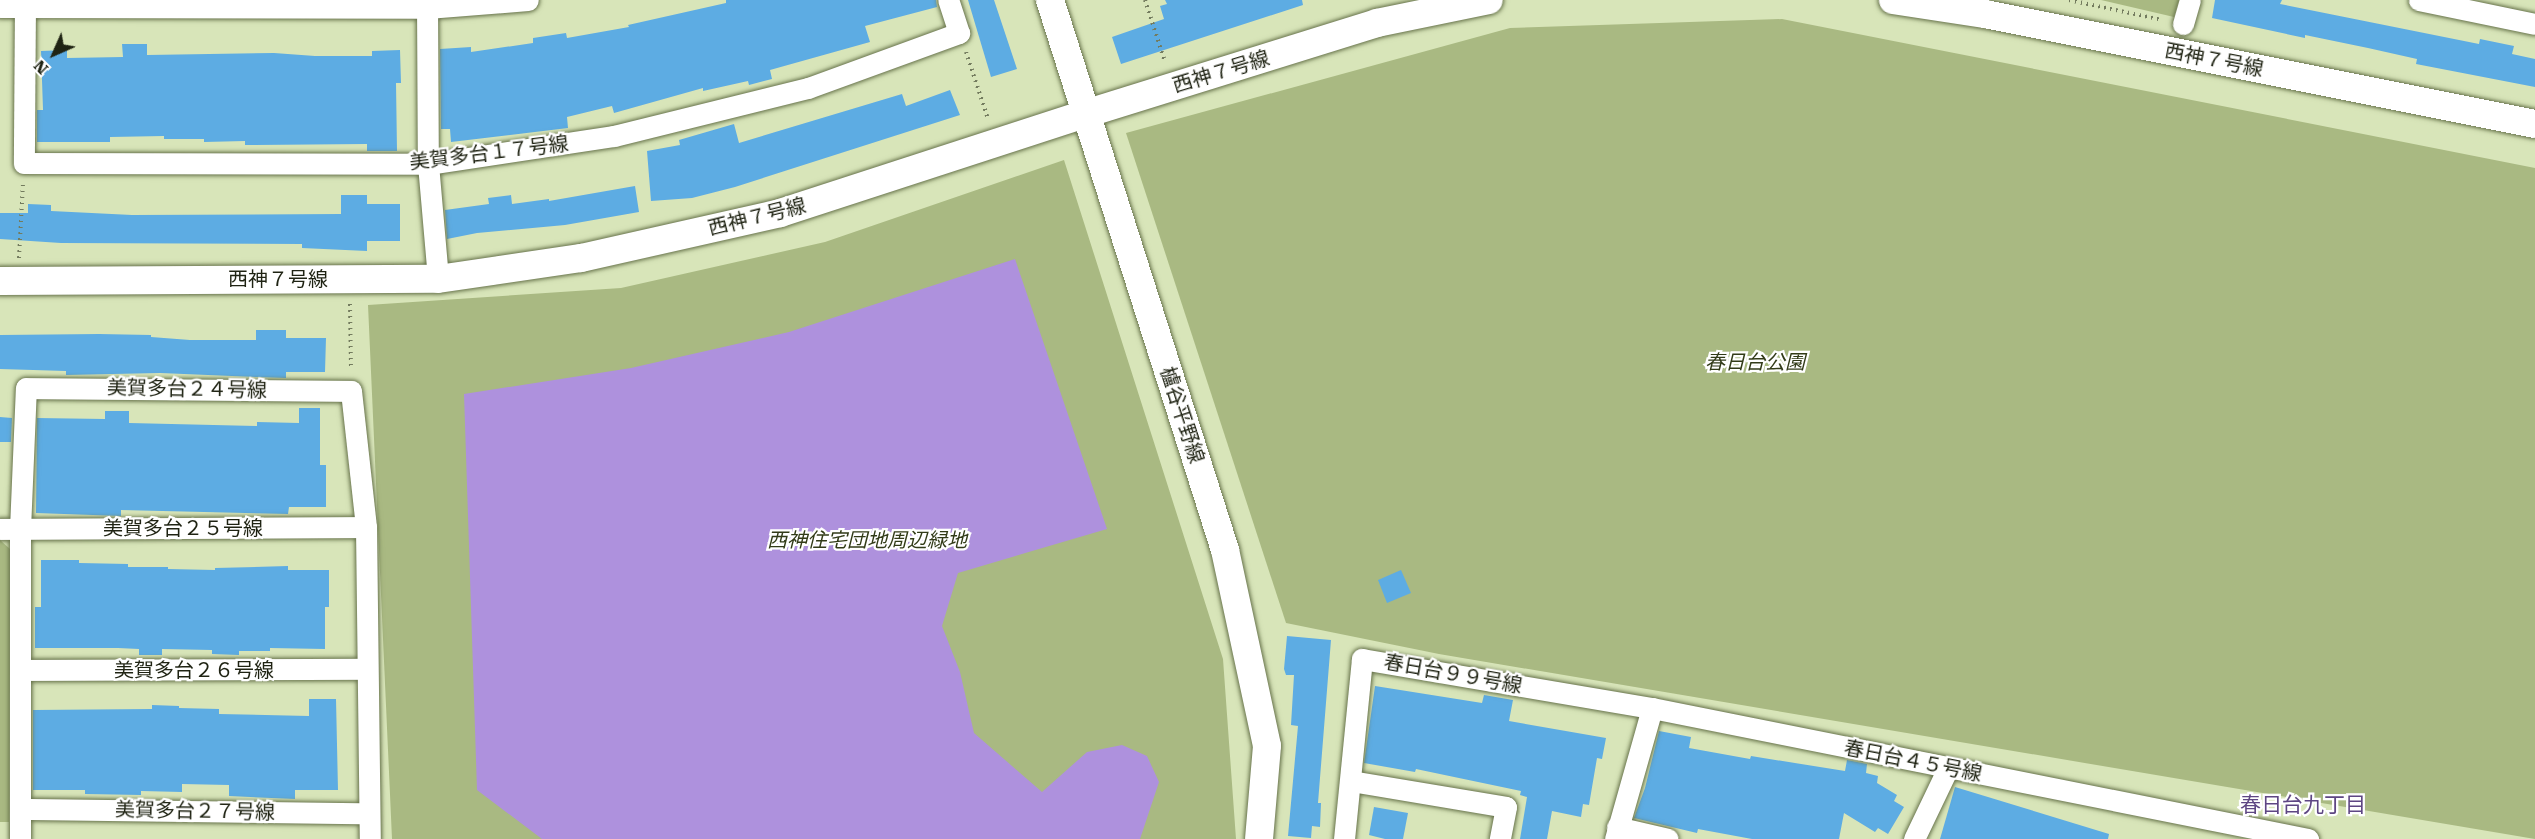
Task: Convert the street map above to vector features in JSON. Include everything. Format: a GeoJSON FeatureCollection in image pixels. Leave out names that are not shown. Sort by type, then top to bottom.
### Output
{"type":"FeatureCollection","features":[{"type":"Feature","properties":{"kind":"street"},"geometry":{"type":"LineString","coordinates":[[0,7],[25,4],[427,4],[528,0]]}},
{"type":"Feature","properties":{"kind":"street"},"geometry":{"type":"LineString","coordinates":[[948,0],[959,33]]}},
{"type":"Feature","properties":{"kind":"street","name":"櫨谷平野線"},"geometry":{"type":"LineString","coordinates":[[1050,0],[1084,114],[1226,550],[1267,747],[1259,839]]}},
{"type":"Feature","properties":{"kind":"street","name":"西神７号線"},"geometry":{"type":"LineString","coordinates":[[9,280],[438,279],[582,258],[780,213],[1084,114],[1377,23],[1489,0]]}},
{"type":"Feature","properties":{"kind":"street","name":"西神７号線"},"geometry":{"type":"LineString","coordinates":[[1893,0],[1987,7],[2535,124]]}},
{"type":"Feature","properties":{"kind":"street"},"geometry":{"type":"LineString","coordinates":[[2184,24],[2190,0]]}},
{"type":"Feature","properties":{"kind":"street"},"geometry":{"type":"LineString","coordinates":[[2419,0],[2500,9],[2535,24]]}},
{"type":"Feature","properties":{"kind":"street"},"geometry":{"type":"LineString","coordinates":[[24,163],[25,4]]}},
{"type":"Feature","properties":{"kind":"street"},"geometry":{"type":"LineString","coordinates":[[427,4],[428,164],[438,279]]}},
{"type":"Feature","properties":{"kind":"street","name":"美賀多台１７号線"},"geometry":{"type":"LineString","coordinates":[[24,163],[428,164],[614,136],[808,88],[959,33]]}},
{"type":"Feature","properties":{"kind":"street","name":"美賀多台２４号線"},"geometry":{"type":"LineString","coordinates":[[20,839],[21,670],[10,529],[26,388],[351,391]]}},
{"type":"Feature","properties":{"kind":"street"},"geometry":{"type":"LineString","coordinates":[[351,391],[366,527],[370,839]]}},
{"type":"Feature","properties":{"kind":"street","name":"美賀多台２５号線"},"geometry":{"type":"LineString","coordinates":[[10,529],[366,527]]}},
{"type":"Feature","properties":{"kind":"street","name":"春日台９９号線"},"geometry":{"type":"LineString","coordinates":[[1344,839],[1362,659],[1652,708]]}},
{"type":"Feature","properties":{"kind":"street","name":"美賀多台２６号線"},"geometry":{"type":"LineString","coordinates":[[21,670],[367,669]]}},
{"type":"Feature","properties":{"kind":"street"},"geometry":{"type":"LineString","coordinates":[[1652,708],[1616,833],[1668,839]]}},
{"type":"Feature","properties":{"kind":"street","name":"春日台４５号線"},"geometry":{"type":"LineString","coordinates":[[1652,708],[2262,834],[2308,839]]}},
{"type":"Feature","properties":{"kind":"street"},"geometry":{"type":"LineString","coordinates":[[1914,839],[1948,768]]}},
{"type":"Feature","properties":{"kind":"street"},"geometry":{"type":"LineString","coordinates":[[1351,781],[1506,807],[1500,839]]}},
{"type":"Feature","properties":{"kind":"street","name":"美賀多台２７号線"},"geometry":{"type":"LineString","coordinates":[[21,809],[369,813]]}},
{"type":"Feature","properties":{"kind":"path"},"geometry":{"type":"LineString","coordinates":[[1145,0],[1172,87]]}},
{"type":"Feature","properties":{"kind":"path"},"geometry":{"type":"LineString","coordinates":[[2069,0],[2184,24]]}},
{"type":"Feature","properties":{"kind":"path"},"geometry":{"type":"LineString","coordinates":[[959,33],[996,143]]}},
{"type":"Feature","properties":{"kind":"path"},"geometry":{"type":"LineString","coordinates":[[9,280],[24,163]]}},
{"type":"Feature","properties":{"kind":"path"},"geometry":{"type":"LineString","coordinates":[[349,279],[351,391]]}},
{"type":"Feature","properties":{"kind":"green space"},"geometry":{"type":"Polygon","coordinates":[[[2101,0],[2179,0],[2174,17],[2101,0]]]}},
{"type":"Feature","properties":{"kind":"green space","name":"春日台公園"},"geometry":{"type":"Polygon","coordinates":[[[1782,19],[2535,168],[2535,839],[1439,654],[1286,623],[1126,133],[1510,28],[1782,19]]]}},
{"type":"Feature","properties":{"kind":"green space","name":"西神住宅団地周辺緑地"},"geometry":{"type":"Polygon","coordinates":[[[1064,160],[1223,659],[1236,839],[392,839],[368,305],[621,288],[825,242],[1064,160]]]}},
{"type":"Feature","properties":{"kind":"green space"},"geometry":{"type":"Polygon","coordinates":[[[0,540],[10,549],[9,822],[0,822],[0,540]]]}},
{"type":"Feature","properties":{"kind":"shaded area","name":"西神住宅団地周辺緑地"},"geometry":{"type":"Polygon","coordinates":[[[1015,259],[1107,529],[958,573],[942,626],[960,672],[974,733],[1042,792],[1087,752],[1122,745],[1147,756],[1159,782],[1140,839],[542,839],[477,790],[464,394],[631,368],[789,332],[1015,259]]]}},
{"type":"Feature","properties":{"kind":"building"},"geometry":{"type":"Polygon","coordinates":[[[726,0],[936,0],[937,7],[865,26],[870,42],[770,70],[772,79],[749,85],[748,81],[703,91],[703,88],[614,113],[612,106],[567,117],[568,128],[451,142],[450,129],[441,129],[440,49],[471,47],[471,52],[533,43],[533,38],[566,33],[567,38],[629,27],[628,25],[726,3],[726,0]]]}},
{"type":"Feature","properties":{"kind":"building"},"geometry":{"type":"Polygon","coordinates":[[[968,0],[994,0],[1017,69],[991,77],[968,0]]]}},
{"type":"Feature","properties":{"kind":"building"},"geometry":{"type":"Polygon","coordinates":[[[1165,0],[1302,0],[1303,5],[1121,64],[1112,37],[1164,19],[1160,6],[1167,4],[1165,0]]]}},
{"type":"Feature","properties":{"kind":"building"},"geometry":{"type":"Polygon","coordinates":[[[2215,0],[2282,0],[2280,4],[2479,44],[2480,39],[2514,46],[2512,54],[2535,59],[2535,87],[2416,64],[2417,59],[2368,48],[2305,35],[2305,38],[2212,18],[2215,0]]]}},
{"type":"Feature","properties":{"kind":"building"},"geometry":{"type":"Polygon","coordinates":[[[122,44],[147,44],[147,55],[274,53],[372,56],[372,51],[400,50],[401,83],[396,83],[397,151],[367,151],[367,144],[245,145],[245,141],[204,142],[204,139],[164,139],[164,136],[110,137],[110,142],[37,142],[37,110],[43,110],[41,51],[67,50],[67,58],[123,57],[122,44]]]}},
{"type":"Feature","properties":{"kind":"building"},"geometry":{"type":"Polygon","coordinates":[[[950,90],[960,115],[735,187],[692,198],[651,201],[647,151],[680,145],[679,140],[734,124],[739,143],[902,94],[906,106],[950,90]]]}},
{"type":"Feature","properties":{"kind":"building"},"geometry":{"type":"Polygon","coordinates":[[[635,186],[639,212],[565,225],[477,233],[447,239],[445,210],[489,204],[488,198],[511,195],[512,204],[549,199],[549,201],[635,186]]]}},
{"type":"Feature","properties":{"kind":"building"},"geometry":{"type":"Polygon","coordinates":[[[341,195],[367,195],[367,204],[400,204],[400,241],[367,241],[367,251],[302,248],[302,244],[61,243],[0,239],[0,213],[28,213],[28,204],[51,205],[51,211],[132,215],[341,214],[341,195]]]}},
{"type":"Feature","properties":{"kind":"building"},"geometry":{"type":"Polygon","coordinates":[[[256,330],[286,330],[286,338],[326,338],[325,372],[286,372],[286,378],[160,373],[66,375],[66,371],[0,369],[0,335],[151,335],[151,337],[190,340],[256,340],[256,330]]]}},
{"type":"Feature","properties":{"kind":"building"},"geometry":{"type":"Polygon","coordinates":[[[299,408],[320,408],[320,465],[326,465],[326,507],[289,507],[288,514],[121,510],[121,516],[36,513],[37,418],[105,419],[105,411],[129,411],[129,423],[257,426],[257,422],[299,423],[299,408]]]}},
{"type":"Feature","properties":{"kind":"building"},"geometry":{"type":"Polygon","coordinates":[[[0,417],[12,418],[11,442],[0,442],[0,417]]]}},
{"type":"Feature","properties":{"kind":"building"},"geometry":{"type":"Polygon","coordinates":[[[41,560],[79,560],[79,563],[128,564],[128,567],[168,567],[168,569],[215,570],[215,568],[288,566],[288,570],[329,570],[329,607],[325,607],[325,649],[270,648],[270,651],[239,651],[239,655],[212,654],[212,650],[162,649],[162,655],[139,655],[139,649],[35,648],[35,607],[41,607],[41,560]]]}},
{"type":"Feature","properties":{"kind":"building"},"geometry":{"type":"Polygon","coordinates":[[[1401,570],[1411,593],[1387,603],[1378,580],[1401,570]]]}},
{"type":"Feature","properties":{"kind":"building"},"geometry":{"type":"Polygon","coordinates":[[[1287,636],[1331,640],[1318,803],[1321,803],[1320,827],[1312,826],[1311,838],[1288,836],[1298,726],[1291,725],[1294,675],[1286,675],[1284,669],[1287,636]]]}},
{"type":"Feature","properties":{"kind":"building"},"geometry":{"type":"Polygon","coordinates":[[[1375,686],[1482,703],[1484,695],[1513,700],[1509,721],[1606,738],[1602,759],[1597,758],[1589,805],[1583,804],[1581,817],[1552,811],[1547,839],[1520,839],[1527,797],[1520,795],[1521,791],[1416,769],[1415,772],[1364,763],[1375,686]]]}},
{"type":"Feature","properties":{"kind":"building"},"geometry":{"type":"Polygon","coordinates":[[[309,699],[336,699],[338,790],[295,790],[295,799],[229,796],[229,785],[182,784],[182,792],[141,791],[141,795],[85,794],[85,790],[33,790],[33,710],[152,709],[152,705],[219,709],[219,714],[309,716],[309,699]]]}},
{"type":"Feature","properties":{"kind":"building"},"geometry":{"type":"Polygon","coordinates":[[[1659,731],[1691,737],[1689,748],[1750,759],[1751,756],[1845,771],[1847,760],[1867,764],[1866,773],[1878,776],[1877,783],[1897,795],[1894,801],[1904,807],[1888,834],[1878,828],[1875,832],[1844,813],[1839,839],[1752,839],[1698,829],[1697,833],[1634,818],[1645,788],[1659,731]]]}},
{"type":"Feature","properties":{"kind":"building"},"geometry":{"type":"Polygon","coordinates":[[[1955,787],[2109,834],[2108,839],[1940,839],[1955,787]]]}},
{"type":"Feature","properties":{"kind":"building"},"geometry":{"type":"Polygon","coordinates":[[[1374,807],[1408,813],[1403,839],[1385,839],[1369,835],[1374,807]]]}},
{"type":"Feature","properties":{"kind":"district","name":"春日台九丁目"},"geometry":{"type":"Point","coordinates":[2303,805]}}]}
